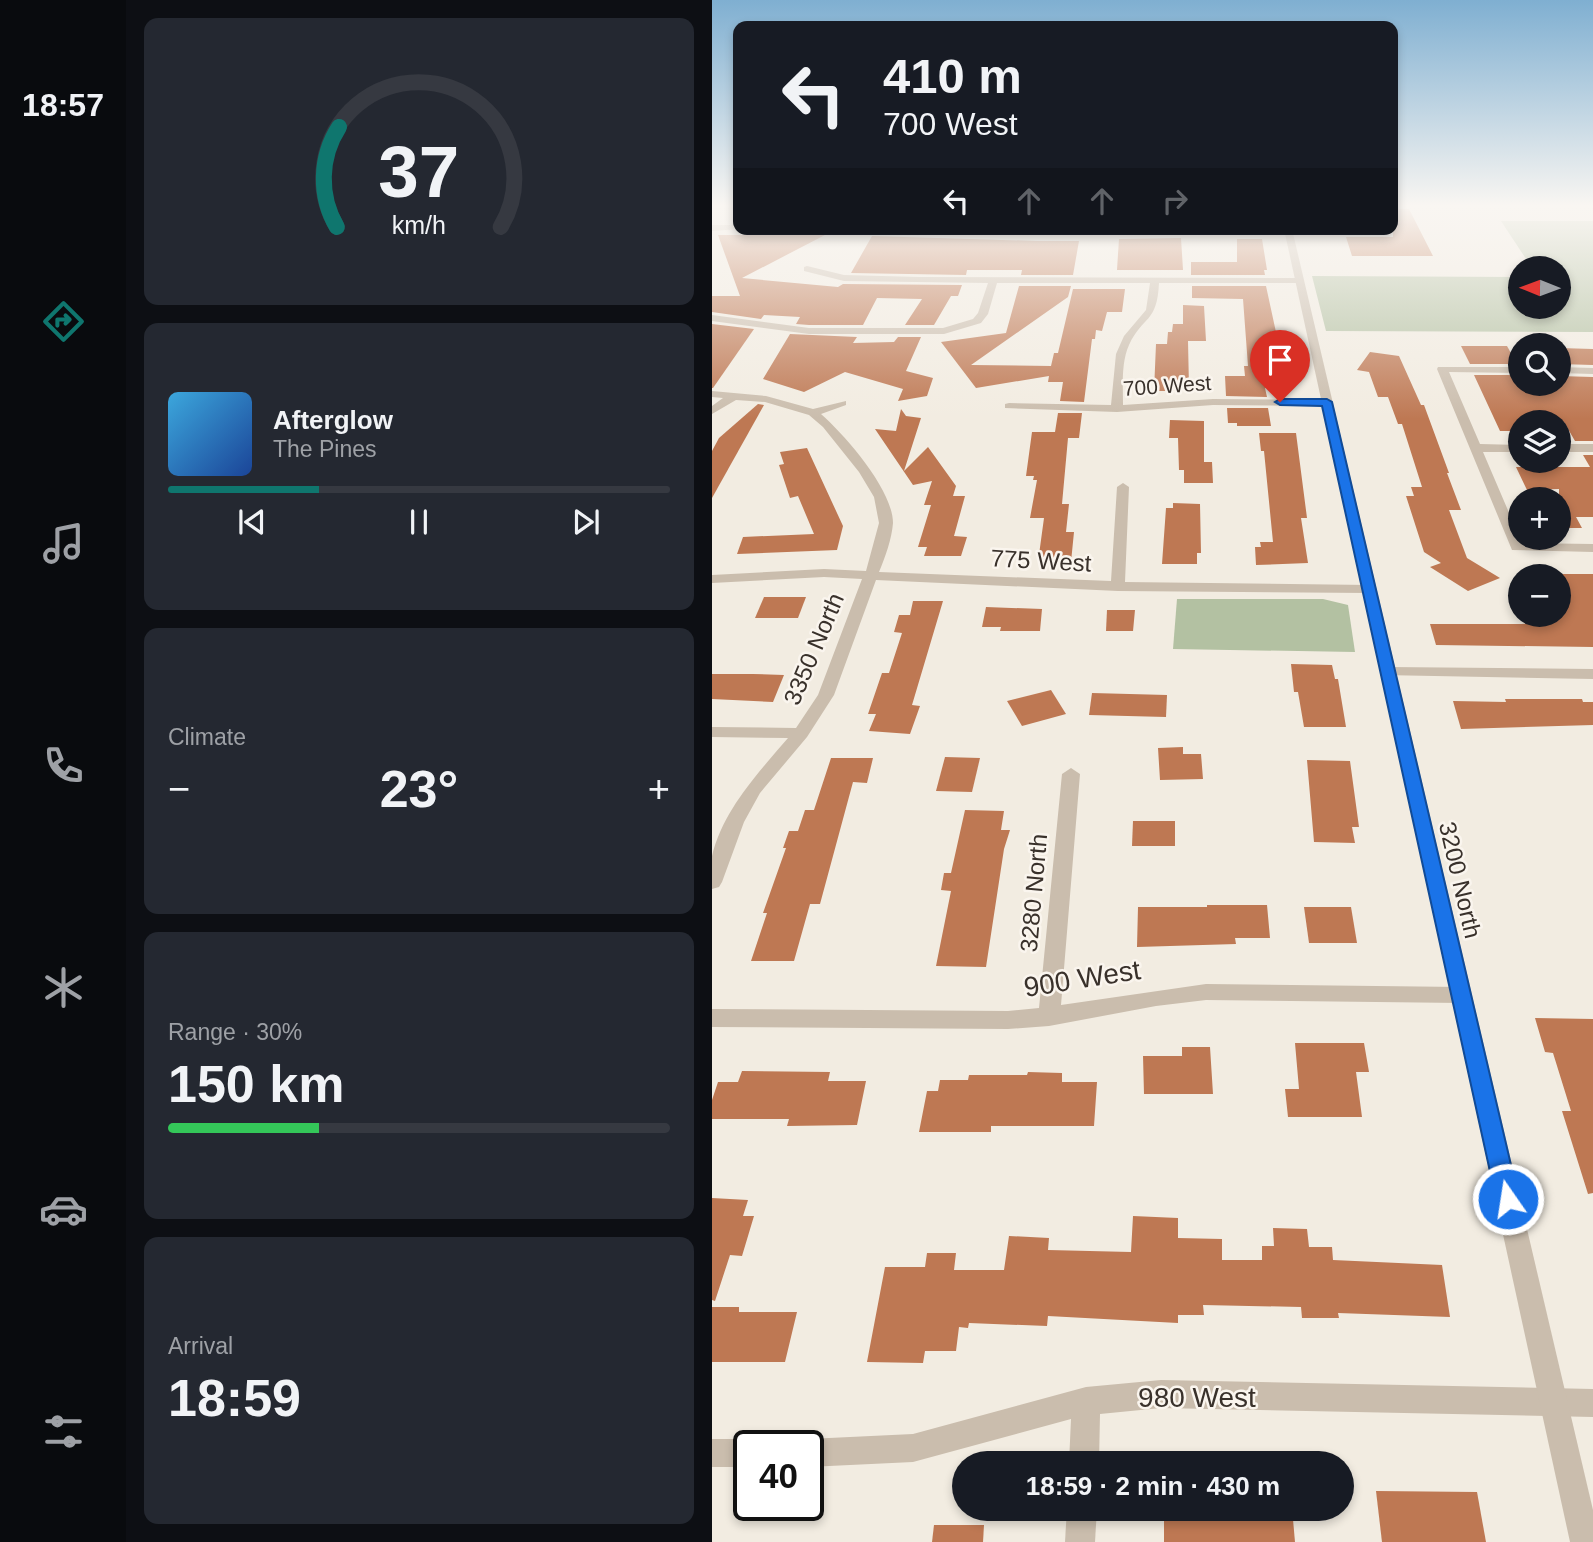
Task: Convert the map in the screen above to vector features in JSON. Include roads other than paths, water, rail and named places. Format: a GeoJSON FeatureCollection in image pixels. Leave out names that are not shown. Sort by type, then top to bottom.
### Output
{"type":"FeatureCollection","features":[{"type":"Feature","properties":{"kind":"street"},"geometry":{"type":"LineString","coordinates":[[836,276],[993,280],[1299,280]]}},
{"type":"Feature","properties":{"kind":"street","name":"3200 North"},"geometry":{"type":"LineString","coordinates":[[1298,276],[1585,1542]]}},
{"type":"Feature","properties":{"kind":"street"},"geometry":{"type":"LineString","coordinates":[[712,318],[809,331],[920,332],[965,326],[983,314],[993,280]]}},
{"type":"Feature","properties":{"kind":"street"},"geometry":{"type":"LineString","coordinates":[[1117,410],[1121,353],[1127,338],[1150,314],[1154,304],[1155,280]]}},
{"type":"Feature","properties":{"kind":"street"},"geometry":{"type":"LineString","coordinates":[[1508,370],[1442,369],[1517,547],[1593,548]]}},
{"type":"Feature","properties":{"kind":"street"},"geometry":{"type":"LineString","coordinates":[[1571,370],[1593,371]]}},
{"type":"Feature","properties":{"kind":"street"},"geometry":{"type":"LineString","coordinates":[[712,394],[766,399],[813,413],[842,403]]}},
{"type":"Feature","properties":{"kind":"street"},"geometry":{"type":"LineString","coordinates":[[712,411],[735,395]]}},
{"type":"Feature","properties":{"kind":"street","name":"700 West"},"geometry":{"type":"LineString","coordinates":[[1010,406],[1117,410],[1213,402],[1327,402]]}},
{"type":"Feature","properties":{"kind":"street","name":"3350 North"},"geometry":{"type":"LineString","coordinates":[[712,882],[735,822],[753,790],[801,733],[826,695],[871,575],[886,523],[880,497],[864,471],[827,425],[813,413]]}},
{"type":"Feature","properties":{"kind":"street"},"geometry":{"type":"LineString","coordinates":[[1475,448],[1508,448]]}},
{"type":"Feature","properties":{"kind":"street"},"geometry":{"type":"LineString","coordinates":[[1571,448],[1593,448]]}},
{"type":"Feature","properties":{"kind":"street"},"geometry":{"type":"LineString","coordinates":[[1118,587],[1123,488]]}},
{"type":"Feature","properties":{"kind":"street","name":"775 West"},"geometry":{"type":"LineString","coordinates":[[712,579],[800,574],[871,575],[1118,587],[1369,589]]}},
{"type":"Feature","properties":{"kind":"street"},"geometry":{"type":"LineString","coordinates":[[1388,672],[1593,674]]}},
{"type":"Feature","properties":{"kind":"street"},"geometry":{"type":"LineString","coordinates":[[712,732],[801,733]]}},
{"type":"Feature","properties":{"kind":"street","name":"3280 North"},"geometry":{"type":"LineString","coordinates":[[1049,1017],[1071,774]]}},
{"type":"Feature","properties":{"kind":"street","name":"900 West"},"geometry":{"type":"LineString","coordinates":[[712,1018],[1008,1020],[1049,1017],[1169,995],[1206,992],[1461,995]]}},
{"type":"Feature","properties":{"kind":"street","name":"980 West"},"geometry":{"type":"LineString","coordinates":[[824,1453],[850,1454],[913,1448],[1086,1401],[1161,1394],[1593,1403]]}},
{"type":"Feature","properties":{"kind":"street"},"geometry":{"type":"LineString","coordinates":[[1084,1451],[1086,1401]]}},
{"type":"Feature","properties":{"kind":"street"},"geometry":{"type":"LineString","coordinates":[[712,1453],[733,1453]]}},
{"type":"Feature","properties":{"kind":"street"},"geometry":{"type":"LineString","coordinates":[[1081,1542],[1082,1521]]}}]}
